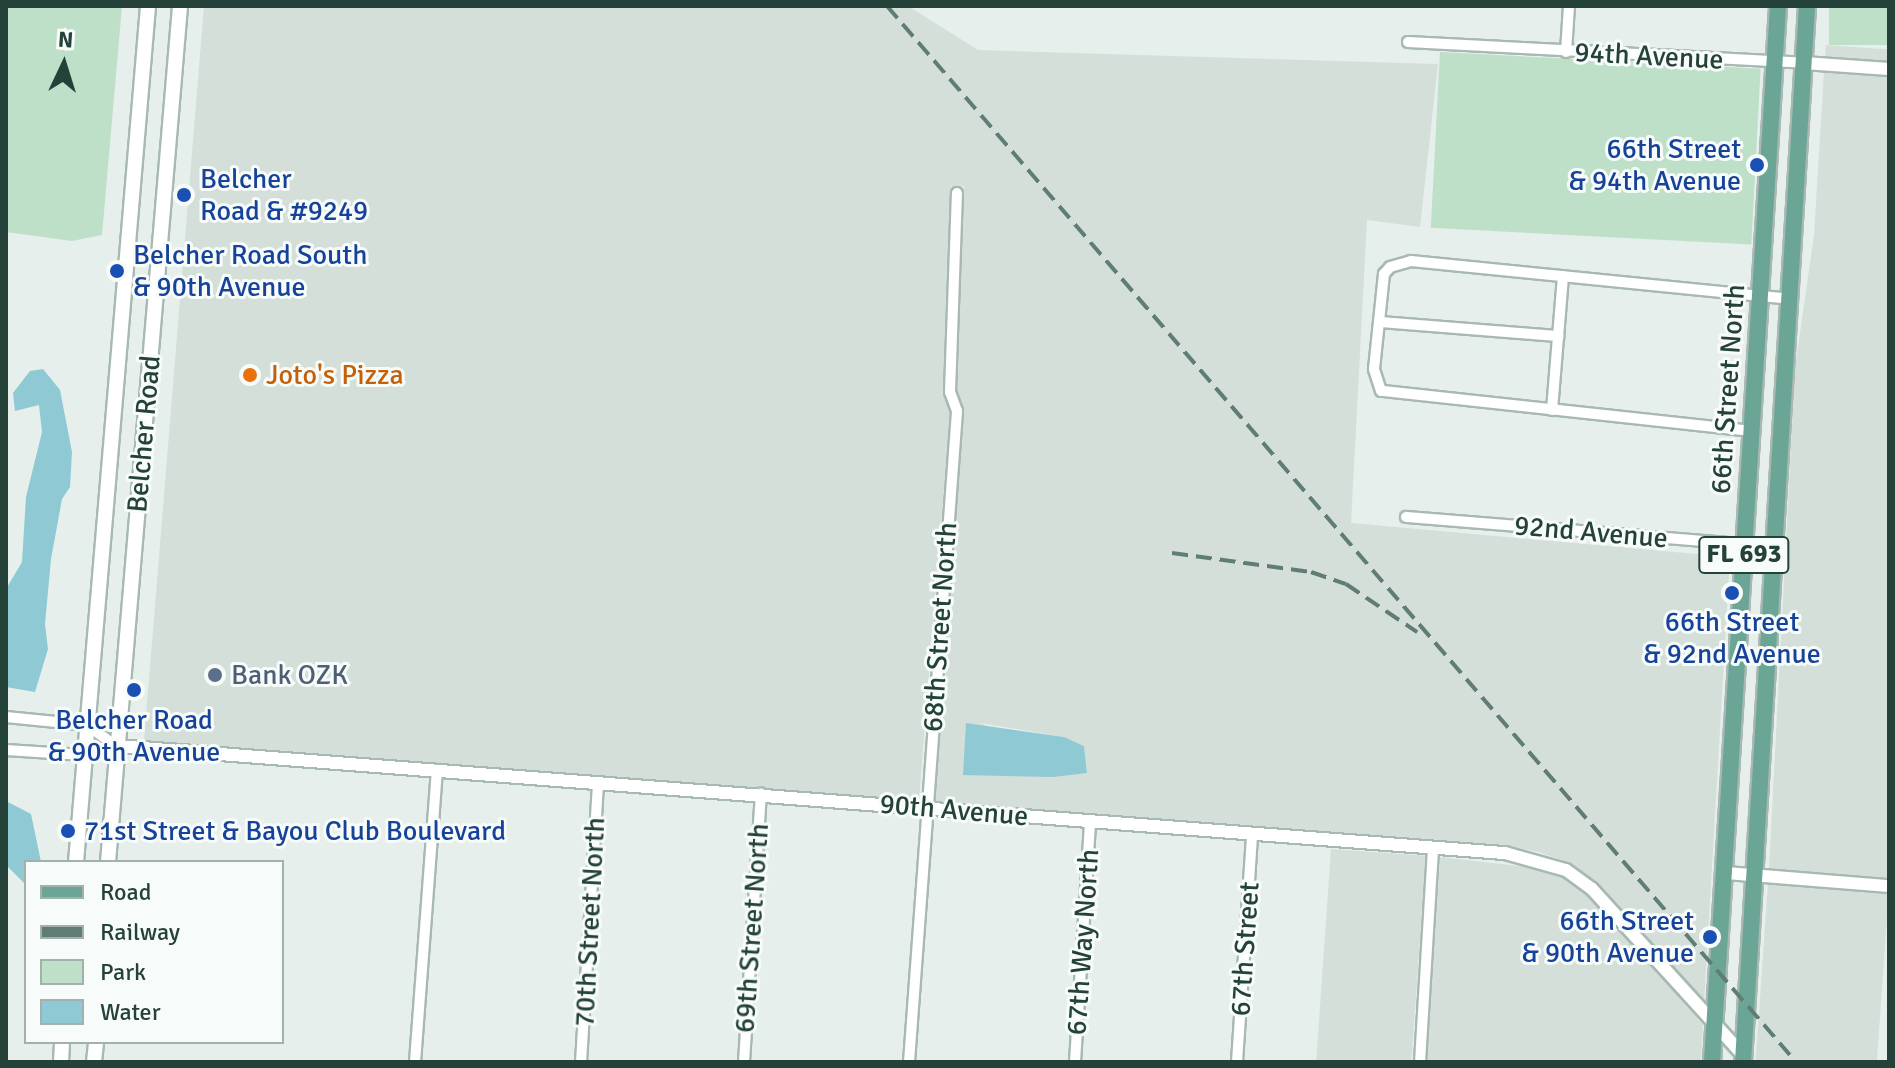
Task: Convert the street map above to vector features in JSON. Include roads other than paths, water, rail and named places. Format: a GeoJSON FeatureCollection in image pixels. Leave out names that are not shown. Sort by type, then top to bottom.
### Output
{"type":"FeatureCollection","features":[{"type":"Feature","properties":{"kind":"main road","name":"Belcher Road"},"geometry":{"type":"LineString","coordinates":[[76,860],[148,6]]}},
{"type":"Feature","properties":{"kind":"main road","name":"Belcher Road"},"geometry":{"type":"LineString","coordinates":[[108,860],[180,6]]}},
{"type":"Feature","properties":{"kind":"main road","name":"66th Street North"},"geometry":{"type":"LineString","coordinates":[[1712,1062],[1778,6]]}},
{"type":"Feature","properties":{"kind":"main road","name":"66th Street North"},"geometry":{"type":"LineString","coordinates":[[1743,1059],[1807,6]]}},
{"type":"Feature","properties":{"kind":"street"},"geometry":{"type":"LineString","coordinates":[[1566,52],[1569,6]]}},
{"type":"Feature","properties":{"kind":"street","name":"94th Avenue"},"geometry":{"type":"LineString","coordinates":[[1408,42],[1889,69]]}},
{"type":"Feature","properties":{"kind":"street","name":"68th Street North"},"geometry":{"type":"LineString","coordinates":[[909,1062],[957,411],[950,392],[957,193]]}},
{"type":"Feature","properties":{"kind":"street"},"geometry":{"type":"LineString","coordinates":[[1752,431],[1381,391],[1374,369],[1384,274],[1400,262],[1789,299]]}},
{"type":"Feature","properties":{"kind":"street"},"geometry":{"type":"LineString","coordinates":[[1552,410],[1563,276]]}},
{"type":"Feature","properties":{"kind":"street"},"geometry":{"type":"LineString","coordinates":[[1379,322],[1558,336]]}},
{"type":"Feature","properties":{"kind":"street","name":"92nd Avenue"},"geometry":{"type":"LineString","coordinates":[[1406,517],[1776,547]]}},
{"type":"Feature","properties":{"kind":"street"},"geometry":{"type":"LineString","coordinates":[[6,717],[87,725],[116,746]]}},
{"type":"Feature","properties":{"kind":"street","name":"90th Avenue"},"geometry":{"type":"LineString","coordinates":[[84,755],[116,746],[1505,853],[1566,870],[1611,909],[1743,1059]]}},
{"type":"Feature","properties":{"kind":"street"},"geometry":{"type":"LineString","coordinates":[[6,750],[84,755]]}},
{"type":"Feature","properties":{"kind":"street"},"geometry":{"type":"LineString","coordinates":[[415,1062],[437,770]]}},
{"type":"Feature","properties":{"kind":"street","name":"70th Street North"},"geometry":{"type":"LineString","coordinates":[[581,1062],[598,783]]}},
{"type":"Feature","properties":{"kind":"street","name":"69th Street North"},"geometry":{"type":"LineString","coordinates":[[744,1062],[761,794]]}},
{"type":"Feature","properties":{"kind":"street","name":"67th Way North"},"geometry":{"type":"LineString","coordinates":[[1075,1062],[1090,821]]}},
{"type":"Feature","properties":{"kind":"street","name":"67th Street"},"geometry":{"type":"LineString","coordinates":[[1237,1062],[1252,835]]}},
{"type":"Feature","properties":{"kind":"street"},"geometry":{"type":"LineString","coordinates":[[1420,1062],[1433,849]]}},
{"type":"Feature","properties":{"kind":"street"},"geometry":{"type":"LineString","coordinates":[[1726,873],[1889,886]]}},
{"type":"Feature","properties":{"kind":"water"},"geometry":{"type":"Polygon","coordinates":[[[43,369],[60,390],[72,452],[70,487],[62,499],[51,559],[45,624],[48,649],[35,692],[6,687],[6,589],[22,562],[26,497],[42,432],[39,405],[15,411],[13,393],[30,371],[43,369]]]}},
{"type":"Feature","properties":{"kind":"water"},"geometry":{"type":"Polygon","coordinates":[[[966,723],[1064,737],[1084,746],[1087,773],[1053,777],[963,775],[966,723]]]}},
{"type":"Feature","properties":{"kind":"water"},"geometry":{"type":"Polygon","coordinates":[[[6,801],[31,814],[41,860],[24,860],[24,883],[6,865],[6,801]]]}},
{"type":"Feature","properties":{"kind":"railway"},"geometry":{"type":"LineString","coordinates":[[887,6],[1796,1062]]}},
{"type":"Feature","properties":{"kind":"railway"},"geometry":{"type":"LineString","coordinates":[[1172,553],[1311,572],[1346,584],[1417,632]]}},
{"type":"Feature","properties":{"kind":"place","name":"66th Street & 94th Avenue"},"geometry":{"type":"Point","coordinates":[1757,165]}},
{"type":"Feature","properties":{"kind":"place","name":"Belcher Road & #9249"},"geometry":{"type":"Point","coordinates":[184,195]}},
{"type":"Feature","properties":{"kind":"place","name":"Belcher Road South & 90th Avenue"},"geometry":{"type":"Point","coordinates":[117,271]}},
{"type":"Feature","properties":{"kind":"place","name":"Joto's Pizza"},"geometry":{"type":"Point","coordinates":[250,375]}},
{"type":"Feature","properties":{"kind":"place","name":"66th Street & 92nd Avenue"},"geometry":{"type":"Point","coordinates":[1732,593]}},
{"type":"Feature","properties":{"kind":"place","name":"Bank OZK"},"geometry":{"type":"Point","coordinates":[215,675]}},
{"type":"Feature","properties":{"kind":"place","name":"Belcher Road & 90th Avenue"},"geometry":{"type":"Point","coordinates":[134,690]}},
{"type":"Feature","properties":{"kind":"place","name":"71st Street & Bayou Club Boulevard"},"geometry":{"type":"Point","coordinates":[68,831]}},
{"type":"Feature","properties":{"kind":"place","name":"66th Street & 90th Avenue"},"geometry":{"type":"Point","coordinates":[1710,937]}}]}
